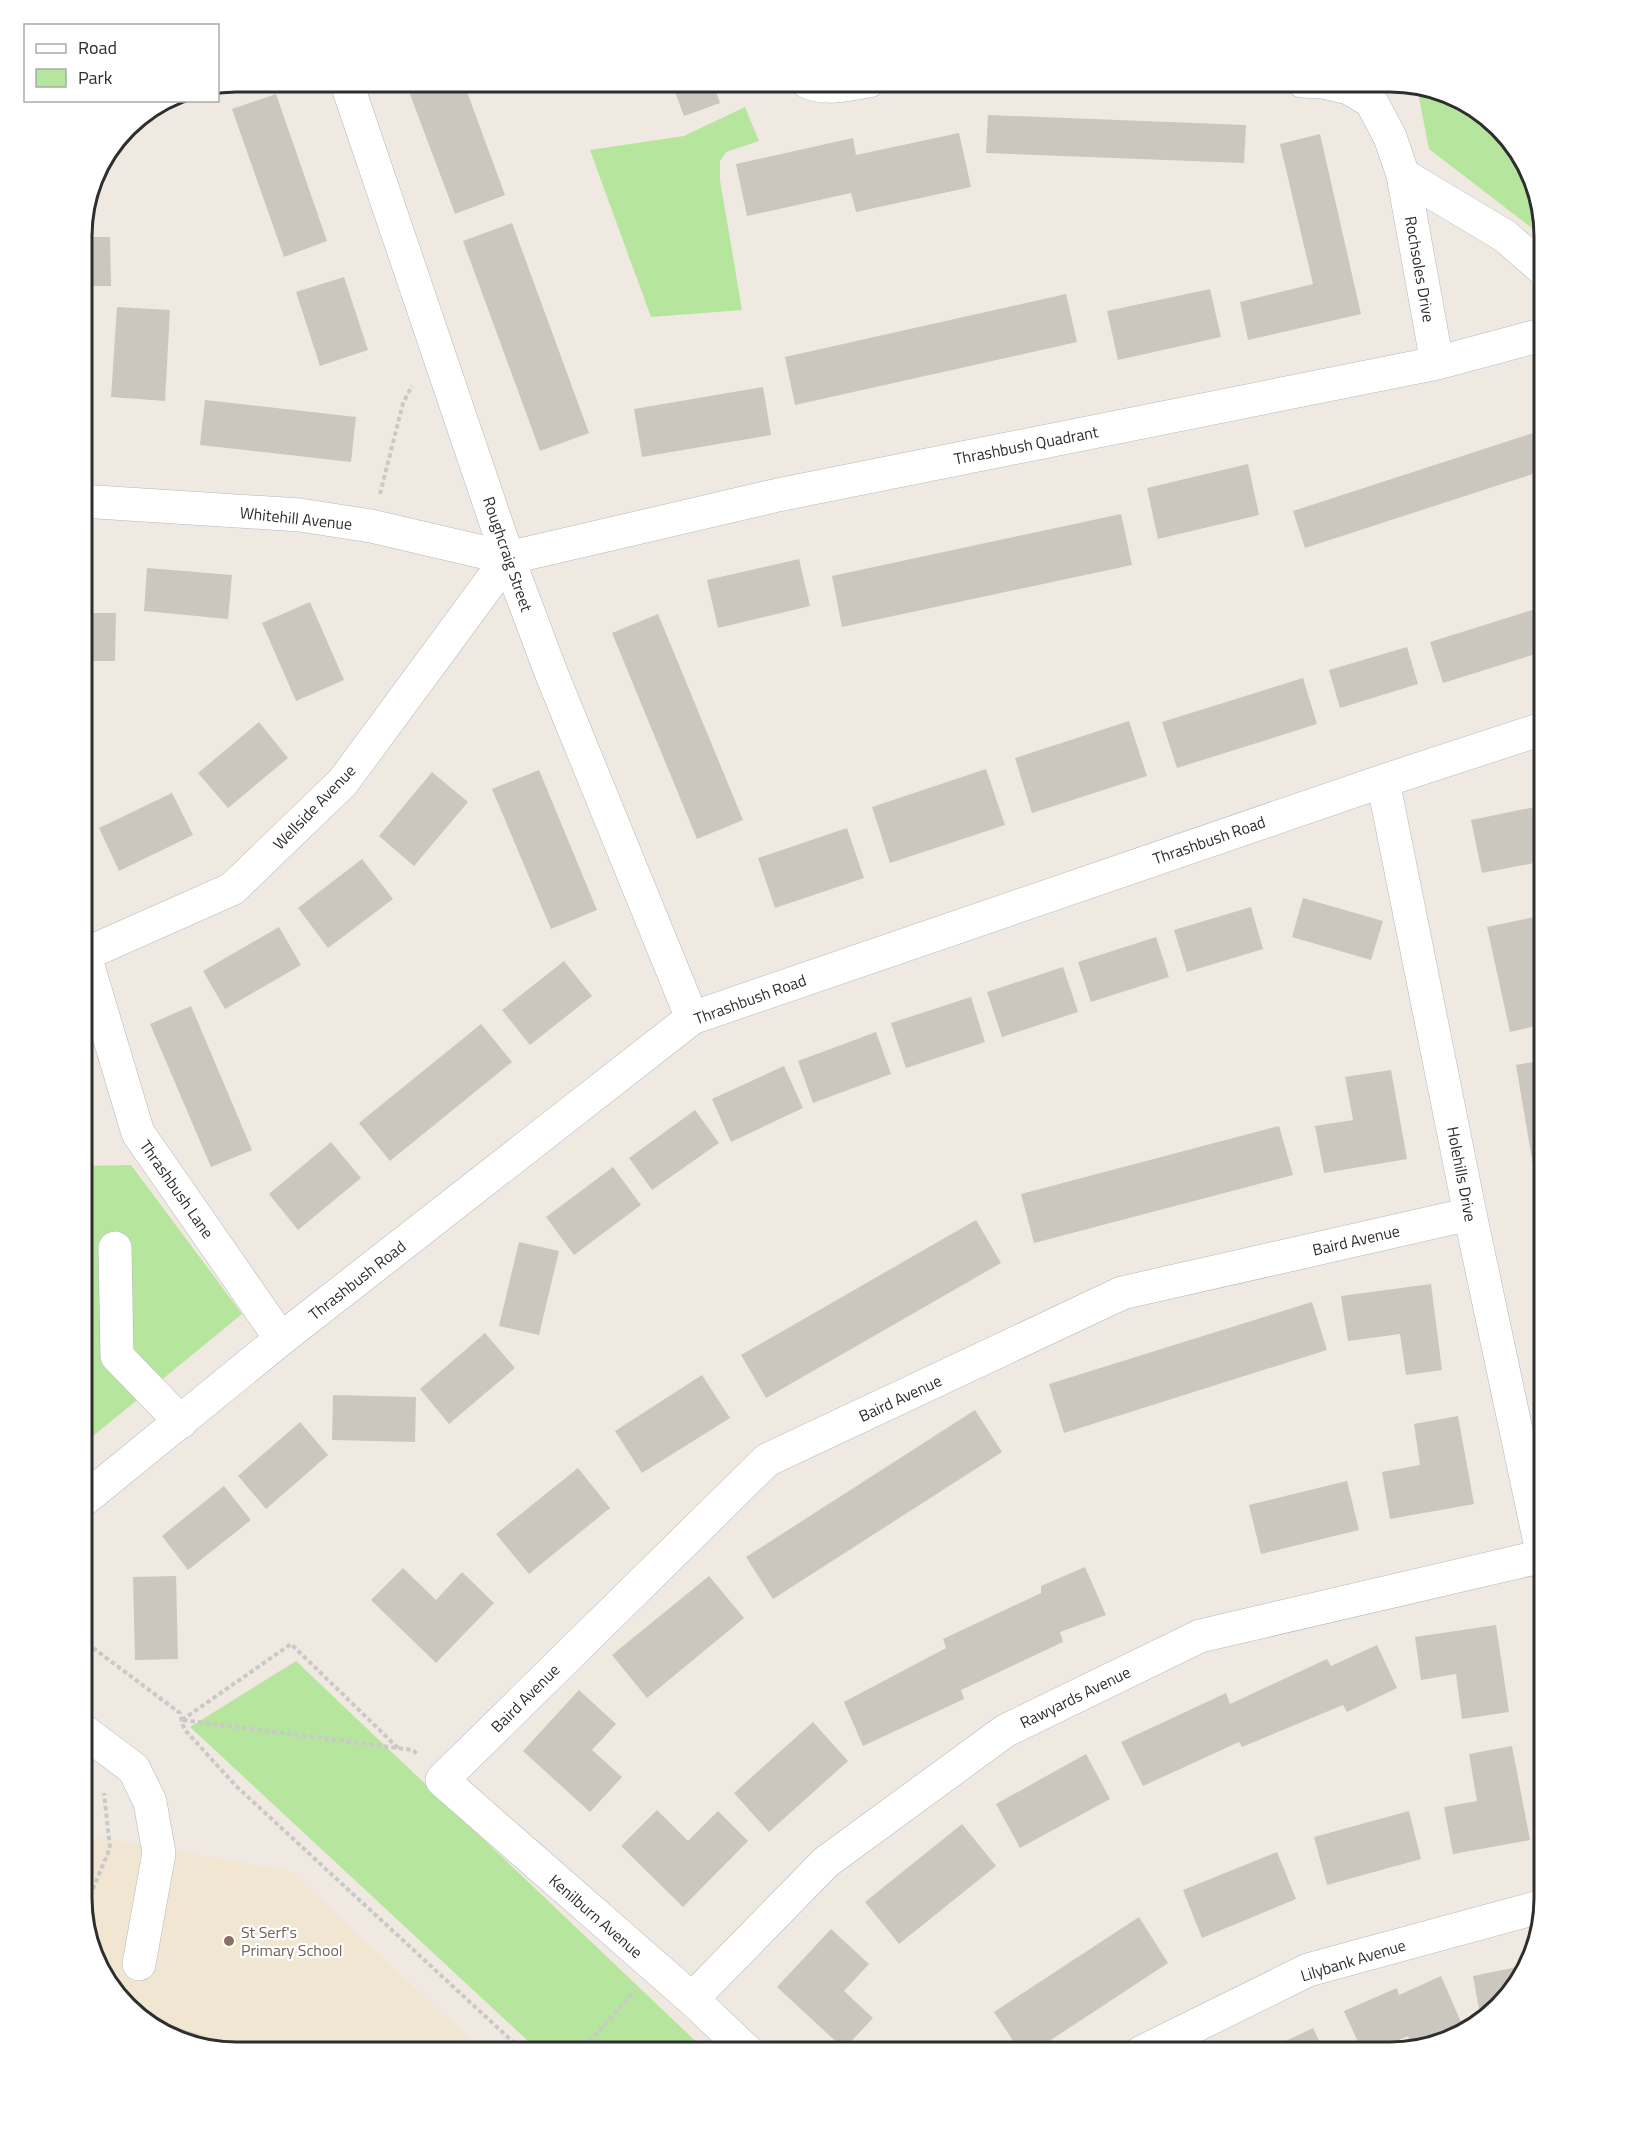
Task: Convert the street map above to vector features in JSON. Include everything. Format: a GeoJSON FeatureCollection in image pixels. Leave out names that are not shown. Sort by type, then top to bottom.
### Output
{"type":"FeatureCollection","features":[{"type":"Feature","properties":{"kind":"street","name":"Roughcraig Street"},"geometry":{"type":"LineString","coordinates":[[350,92],[508,558],[552,675],[692,1018]]}},
{"type":"Feature","properties":{"kind":"street","name":"Rochsoles Drive"},"geometry":{"type":"LineString","coordinates":[[1356,92],[1371,101],[1390,137],[1403,175],[1437,363]]}},
{"type":"Feature","properties":{"kind":"street"},"geometry":{"type":"LineString","coordinates":[[1403,175],[1505,236],[1534,261]]}},
{"type":"Feature","properties":{"kind":"street","name":"Thrashbush Quadrant"},"geometry":{"type":"LineString","coordinates":[[508,558],[778,495],[1437,363],[1534,339]]}},
{"type":"Feature","properties":{"kind":"street","name":"Whitehill Avenue"},"geometry":{"type":"LineString","coordinates":[[92,502],[300,515],[372,526],[508,558]]}},
{"type":"Feature","properties":{"kind":"street","name":"Wellside Avenue"},"geometry":{"type":"LineString","coordinates":[[92,952],[232,889],[343,782],[508,558]]}},
{"type":"Feature","properties":{"kind":"street","name":"Thrashbush Road"},"geometry":{"type":"LineString","coordinates":[[91,1494],[281,1339],[692,1018],[1383,781],[1534,732]]}},
{"type":"Feature","properties":{"kind":"street","name":"Holehills Drive"},"geometry":{"type":"LineString","coordinates":[[1383,781],[1470,1214],[1534,1514]]}},
{"type":"Feature","properties":{"kind":"street","name":"Thrashbush Lane"},"geometry":{"type":"LineString","coordinates":[[92,984],[138,1133],[281,1339]]}},
{"type":"Feature","properties":{"kind":"street","name":"Baird Avenue"},"geometry":{"type":"LineString","coordinates":[[442,1780],[767,1460],[1122,1293],[1470,1214]]}},
{"type":"Feature","properties":{"kind":"street"},"geometry":{"type":"LineString","coordinates":[[116,1248],[117,1356],[181,1422]]}},
{"type":"Feature","properties":{"kind":"street","name":"Rawyards Avenue"},"geometry":{"type":"LineString","coordinates":[[692,1999],[826,1862],[1005,1731],[1200,1636],[1534,1563]]}},
{"type":"Feature","properties":{"kind":"street"},"geometry":{"type":"LineString","coordinates":[[91,1736],[134,1769],[150,1802],[159,1853],[139,1964]]}},
{"type":"Feature","properties":{"kind":"street","name":"Kenilburn Avenue"},"geometry":{"type":"LineString","coordinates":[[442,1780],[692,1999],[737,2042]]}},
{"type":"Feature","properties":{"kind":"street","name":"Lilybank Avenue"},"geometry":{"type":"LineString","coordinates":[[1162,2042],[1308,1970],[1533,1909]]}},
{"type":"Feature","properties":{"kind":"path"},"geometry":{"type":"LineString","coordinates":[[372,526],[403,403],[436,342]]}},
{"type":"Feature","properties":{"kind":"path"},"geometry":{"type":"LineString","coordinates":[[182,1720],[291,1644],[398,1748]]}},
{"type":"Feature","properties":{"kind":"path"},"geometry":{"type":"LineString","coordinates":[[91,1647],[180,1713],[184,1729],[236,1786],[513,2042]]}},
{"type":"Feature","properties":{"kind":"path"},"geometry":{"type":"LineString","coordinates":[[182,1720],[413,1750],[442,1780]]}},
{"type":"Feature","properties":{"kind":"path"},"geometry":{"type":"LineString","coordinates":[[91,1741],[110,1848],[91,1893]]}},
{"type":"Feature","properties":{"kind":"path"},"geometry":{"type":"LineString","coordinates":[[589,2042],[655,1967]]}},
{"type":"Feature","properties":{"kind":"shaded area","name":"St Serf's Primary School"},"geometry":{"type":"Polygon","coordinates":[[[91,1838],[290,1871],[472,2042],[236,2042],[198,2038],[172,2028],[141,2007],[127,1993],[106,1962],[96,1936],[93,1917],[91,1838]]]}},
{"type":"Feature","properties":{"kind":"green space"},"geometry":{"type":"Polygon","coordinates":[[[1418,94],[1445,102],[1462,111],[1478,121],[1499,141],[1520,172],[1527,189],[1534,230],[1429,149],[1418,94]]]}},
{"type":"Feature","properties":{"kind":"green space"},"geometry":{"type":"Polygon","coordinates":[[[745,107],[759,141],[726,152],[720,161],[720,180],[742,310],[651,317],[590,150],[684,136],[745,107]]]}},
{"type":"Feature","properties":{"kind":"green space"},"geometry":{"type":"Polygon","coordinates":[[[131,1165],[242,1314],[91,1438],[91,1166],[131,1165]]]}},
{"type":"Feature","properties":{"kind":"green space"},"geometry":{"type":"Polygon","coordinates":[[[296,1661],[696,2042],[529,2042],[190,1727],[296,1661]]]}},
{"type":"Feature","properties":{"kind":"building"},"geometry":{"type":"Polygon","coordinates":[[[409,92],[467,92],[505,195],[455,214],[409,92]]]}},
{"type":"Feature","properties":{"kind":"building"},"geometry":{"type":"Polygon","coordinates":[[[675,92],[716,92],[720,103],[684,116],[675,92]]]}},
{"type":"Feature","properties":{"kind":"building"},"geometry":{"type":"Polygon","coordinates":[[[276,94],[327,241],[284,257],[232,109],[276,94]]]}},
{"type":"Feature","properties":{"kind":"building"},"geometry":{"type":"Polygon","coordinates":[[[988,115],[1246,125],[1244,163],[986,153],[988,115]]]}},
{"type":"Feature","properties":{"kind":"building"},"geometry":{"type":"Polygon","coordinates":[[[959,133],[971,187],[856,212],[851,193],[747,216],[736,164],[853,138],[856,155],[959,133]]]}},
{"type":"Feature","properties":{"kind":"building"},"geometry":{"type":"Polygon","coordinates":[[[1320,134],[1361,314],[1248,340],[1240,302],[1313,284],[1280,144],[1320,134]]]}},
{"type":"Feature","properties":{"kind":"building"},"geometry":{"type":"Polygon","coordinates":[[[512,223],[589,433],[540,451],[463,241],[512,223]]]}},
{"type":"Feature","properties":{"kind":"building"},"geometry":{"type":"Polygon","coordinates":[[[92,237],[110,237],[111,286],[92,286],[92,237]]]}},
{"type":"Feature","properties":{"kind":"building"},"geometry":{"type":"Polygon","coordinates":[[[344,277],[368,350],[320,366],[296,292],[344,277]]]}},
{"type":"Feature","properties":{"kind":"building"},"geometry":{"type":"Polygon","coordinates":[[[1210,289],[1221,337],[1118,360],[1107,311],[1210,289]]]}},
{"type":"Feature","properties":{"kind":"building"},"geometry":{"type":"Polygon","coordinates":[[[1066,294],[1077,342],[795,405],[785,357],[1066,294]]]}},
{"type":"Feature","properties":{"kind":"building"},"geometry":{"type":"Polygon","coordinates":[[[117,307],[170,310],[165,401],[111,397],[117,307]]]}},
{"type":"Feature","properties":{"kind":"building"},"geometry":{"type":"Polygon","coordinates":[[[763,387],[771,435],[642,457],[634,409],[763,387]]]}},
{"type":"Feature","properties":{"kind":"building"},"geometry":{"type":"Polygon","coordinates":[[[205,400],[356,417],[351,462],[200,445],[205,400]]]}},
{"type":"Feature","properties":{"kind":"building"},"geometry":{"type":"Polygon","coordinates":[[[1533,433],[1534,436],[1534,474],[1305,548],[1293,511],[1533,433]]]}},
{"type":"Feature","properties":{"kind":"building"},"geometry":{"type":"Polygon","coordinates":[[[1248,464],[1259,515],[1158,539],[1147,488],[1248,464]]]}},
{"type":"Feature","properties":{"kind":"building"},"geometry":{"type":"Polygon","coordinates":[[[1121,514],[1132,565],[842,627],[832,576],[1121,514]]]}},
{"type":"Feature","properties":{"kind":"building"},"geometry":{"type":"Polygon","coordinates":[[[799,559],[810,606],[718,628],[707,580],[799,559]]]}},
{"type":"Feature","properties":{"kind":"building"},"geometry":{"type":"Polygon","coordinates":[[[147,568],[232,575],[228,619],[144,611],[147,568]]]}},
{"type":"Feature","properties":{"kind":"building"},"geometry":{"type":"Polygon","coordinates":[[[310,602],[344,680],[296,701],[262,623],[310,602]]]}},
{"type":"Feature","properties":{"kind":"building"},"geometry":{"type":"Polygon","coordinates":[[[1534,609],[1534,654],[1443,683],[1430,642],[1534,609]]]}},
{"type":"Feature","properties":{"kind":"building"},"geometry":{"type":"Polygon","coordinates":[[[92,613],[116,613],[115,661],[92,661],[92,613]]]}},
{"type":"Feature","properties":{"kind":"building"},"geometry":{"type":"Polygon","coordinates":[[[658,614],[743,820],[697,839],[612,633],[658,614]]]}},
{"type":"Feature","properties":{"kind":"building"},"geometry":{"type":"Polygon","coordinates":[[[1407,647],[1418,684],[1340,708],[1329,670],[1407,647]]]}},
{"type":"Feature","properties":{"kind":"building"},"geometry":{"type":"Polygon","coordinates":[[[1303,678],[1317,724],[1177,768],[1162,722],[1303,678]]]}},
{"type":"Feature","properties":{"kind":"building"},"geometry":{"type":"Polygon","coordinates":[[[1129,721],[1147,776],[1032,813],[1015,758],[1129,721]]]}},
{"type":"Feature","properties":{"kind":"building"},"geometry":{"type":"Polygon","coordinates":[[[259,722],[288,758],[228,808],[198,773],[259,722]]]}},
{"type":"Feature","properties":{"kind":"building"},"geometry":{"type":"Polygon","coordinates":[[[986,769],[1005,825],[890,863],[872,807],[986,769]]]}},
{"type":"Feature","properties":{"kind":"building"},"geometry":{"type":"Polygon","coordinates":[[[539,770],[597,910],[551,929],[492,789],[539,770]]]}},
{"type":"Feature","properties":{"kind":"building"},"geometry":{"type":"Polygon","coordinates":[[[432,772],[468,802],[414,866],[379,836],[432,772]]]}},
{"type":"Feature","properties":{"kind":"building"},"geometry":{"type":"Polygon","coordinates":[[[172,793],[193,835],[119,871],[99,828],[172,793]]]}},
{"type":"Feature","properties":{"kind":"building"},"geometry":{"type":"Polygon","coordinates":[[[1534,807],[1534,863],[1482,873],[1471,820],[1534,807]]]}},
{"type":"Feature","properties":{"kind":"building"},"geometry":{"type":"Polygon","coordinates":[[[847,828],[864,878],[775,908],[758,858],[847,828]]]}},
{"type":"Feature","properties":{"kind":"building"},"geometry":{"type":"Polygon","coordinates":[[[362,859],[393,899],[328,948],[298,908],[362,859]]]}},
{"type":"Feature","properties":{"kind":"building"},"geometry":{"type":"Polygon","coordinates":[[[1303,898],[1383,921],[1371,960],[1292,937],[1303,898]]]}},
{"type":"Feature","properties":{"kind":"building"},"geometry":{"type":"Polygon","coordinates":[[[1251,907],[1263,949],[1187,972],[1174,930],[1251,907]]]}},
{"type":"Feature","properties":{"kind":"building"},"geometry":{"type":"Polygon","coordinates":[[[1534,917],[1534,1027],[1510,1032],[1487,927],[1534,917]]]}},
{"type":"Feature","properties":{"kind":"building"},"geometry":{"type":"Polygon","coordinates":[[[279,927],[301,965],[225,1009],[203,971],[279,927]]]}},
{"type":"Feature","properties":{"kind":"building"},"geometry":{"type":"Polygon","coordinates":[[[1156,937],[1169,977],[1091,1002],[1078,962],[1156,937]]]}},
{"type":"Feature","properties":{"kind":"building"},"geometry":{"type":"Polygon","coordinates":[[[564,961],[592,996],[530,1045],[502,1010],[564,961]]]}},
{"type":"Feature","properties":{"kind":"building"},"geometry":{"type":"Polygon","coordinates":[[[1063,967],[1078,1012],[1002,1037],[987,992],[1063,967]]]}},
{"type":"Feature","properties":{"kind":"building"},"geometry":{"type":"Polygon","coordinates":[[[971,997],[985,1042],[906,1068],[891,1023],[971,997]]]}},
{"type":"Feature","properties":{"kind":"building"},"geometry":{"type":"Polygon","coordinates":[[[191,1006],[252,1150],[211,1167],[150,1024],[191,1006]]]}},
{"type":"Feature","properties":{"kind":"building"},"geometry":{"type":"Polygon","coordinates":[[[481,1024],[512,1062],[390,1161],[359,1123],[481,1024]]]}},
{"type":"Feature","properties":{"kind":"building"},"geometry":{"type":"Polygon","coordinates":[[[876,1032],[891,1074],[813,1103],[798,1061],[876,1032]]]}},
{"type":"Feature","properties":{"kind":"building"},"geometry":{"type":"Polygon","coordinates":[[[1534,1062],[1534,1171],[1516,1065],[1534,1062]]]}},
{"type":"Feature","properties":{"kind":"building"},"geometry":{"type":"Polygon","coordinates":[[[784,1066],[803,1108],[731,1142],[712,1099],[784,1066]]]}},
{"type":"Feature","properties":{"kind":"building"},"geometry":{"type":"Polygon","coordinates":[[[1391,1070],[1407,1159],[1324,1173],[1315,1126],[1353,1120],[1345,1077],[1391,1070]]]}},
{"type":"Feature","properties":{"kind":"building"},"geometry":{"type":"Polygon","coordinates":[[[695,1110],[719,1143],[652,1190],[629,1158],[695,1110]]]}},
{"type":"Feature","properties":{"kind":"building"},"geometry":{"type":"Polygon","coordinates":[[[1279,1126],[1293,1175],[1034,1243],[1021,1194],[1279,1126]]]}},
{"type":"Feature","properties":{"kind":"building"},"geometry":{"type":"Polygon","coordinates":[[[331,1142],[361,1178],[298,1230],[269,1194],[331,1142]]]}},
{"type":"Feature","properties":{"kind":"building"},"geometry":{"type":"Polygon","coordinates":[[[613,1167],[641,1205],[574,1255],[546,1217],[613,1167]]]}},
{"type":"Feature","properties":{"kind":"building"},"geometry":{"type":"Polygon","coordinates":[[[976,1220],[1001,1263],[766,1398],[741,1355],[976,1220]]]}},
{"type":"Feature","properties":{"kind":"building"},"geometry":{"type":"Polygon","coordinates":[[[519,1242],[559,1251],[539,1335],[499,1326],[519,1242]]]}},
{"type":"Feature","properties":{"kind":"building"},"geometry":{"type":"Polygon","coordinates":[[[1431,1284],[1442,1370],[1406,1375],[1400,1334],[1348,1341],[1341,1296],[1431,1284]]]}},
{"type":"Feature","properties":{"kind":"building"},"geometry":{"type":"Polygon","coordinates":[[[1312,1302],[1327,1350],[1064,1433],[1049,1384],[1312,1302]]]}},
{"type":"Feature","properties":{"kind":"building"},"geometry":{"type":"Polygon","coordinates":[[[485,1333],[515,1368],[449,1424],[420,1389],[485,1333]]]}},
{"type":"Feature","properties":{"kind":"building"},"geometry":{"type":"Polygon","coordinates":[[[702,1375],[730,1418],[642,1473],[615,1431],[702,1375]]]}},
{"type":"Feature","properties":{"kind":"building"},"geometry":{"type":"Polygon","coordinates":[[[333,1395],[416,1397],[415,1442],[332,1440],[333,1395]]]}},
{"type":"Feature","properties":{"kind":"building"},"geometry":{"type":"Polygon","coordinates":[[[975,1410],[1002,1452],[773,1599],[746,1557],[975,1410]]]}},
{"type":"Feature","properties":{"kind":"building"},"geometry":{"type":"Polygon","coordinates":[[[1458,1416],[1474,1504],[1390,1519],[1382,1472],[1420,1465],[1414,1424],[1458,1416]]]}},
{"type":"Feature","properties":{"kind":"building"},"geometry":{"type":"Polygon","coordinates":[[[300,1422],[328,1455],[266,1509],[238,1476],[300,1422]]]}},
{"type":"Feature","properties":{"kind":"building"},"geometry":{"type":"Polygon","coordinates":[[[578,1468],[610,1508],[529,1574],[496,1534],[578,1468]]]}},
{"type":"Feature","properties":{"kind":"building"},"geometry":{"type":"Polygon","coordinates":[[[1347,1481],[1359,1530],[1261,1554],[1249,1505],[1347,1481]]]}},
{"type":"Feature","properties":{"kind":"building"},"geometry":{"type":"Polygon","coordinates":[[[224,1486],[251,1520],[188,1570],[162,1536],[224,1486]]]}},
{"type":"Feature","properties":{"kind":"building"},"geometry":{"type":"Polygon","coordinates":[[[1085,1567],[1106,1615],[1060,1632],[1063,1642],[961,1690],[964,1699],[863,1746],[844,1702],[946,1648],[943,1639],[1041,1593],[1041,1586],[1085,1567]]]}},
{"type":"Feature","properties":{"kind":"building"},"geometry":{"type":"Polygon","coordinates":[[[403,1568],[436,1600],[462,1572],[494,1603],[436,1663],[371,1600],[403,1568]]]}},
{"type":"Feature","properties":{"kind":"building"},"geometry":{"type":"Polygon","coordinates":[[[176,1576],[178,1659],[135,1660],[133,1577],[176,1576]]]}},
{"type":"Feature","properties":{"kind":"building"},"geometry":{"type":"Polygon","coordinates":[[[709,1576],[744,1618],[647,1698],[612,1655],[709,1576]]]}},
{"type":"Feature","properties":{"kind":"building"},"geometry":{"type":"Polygon","coordinates":[[[1496,1625],[1509,1712],[1462,1719],[1456,1674],[1421,1680],[1415,1637],[1496,1625]]]}},
{"type":"Feature","properties":{"kind":"building"},"geometry":{"type":"Polygon","coordinates":[[[1377,1645],[1397,1688],[1347,1712],[1343,1705],[1242,1747],[1239,1742],[1143,1786],[1121,1742],[1226,1693],[1230,1704],[1327,1659],[1331,1666],[1377,1645]]]}},
{"type":"Feature","properties":{"kind":"building"},"geometry":{"type":"Polygon","coordinates":[[[579,1690],[616,1724],[592,1750],[622,1777],[590,1812],[523,1751],[579,1690]]]}},
{"type":"Feature","properties":{"kind":"building"},"geometry":{"type":"Polygon","coordinates":[[[813,1722],[848,1761],[769,1832],[734,1793],[813,1722]]]}},
{"type":"Feature","properties":{"kind":"building"},"geometry":{"type":"Polygon","coordinates":[[[1512,1746],[1530,1840],[1453,1854],[1444,1807],[1477,1801],[1469,1754],[1512,1746]]]}},
{"type":"Feature","properties":{"kind":"building"},"geometry":{"type":"Polygon","coordinates":[[[1086,1754],[1110,1799],[1020,1848],[996,1804],[1086,1754]]]}},
{"type":"Feature","properties":{"kind":"building"},"geometry":{"type":"Polygon","coordinates":[[[657,1810],[688,1841],[718,1811],[748,1841],[683,1907],[621,1846],[657,1810]]]}},
{"type":"Feature","properties":{"kind":"building"},"geometry":{"type":"Polygon","coordinates":[[[1409,1811],[1421,1859],[1327,1885],[1314,1837],[1409,1811]]]}},
{"type":"Feature","properties":{"kind":"building"},"geometry":{"type":"Polygon","coordinates":[[[962,1824],[996,1866],[899,1944],[865,1902],[962,1824]]]}},
{"type":"Feature","properties":{"kind":"building"},"geometry":{"type":"Polygon","coordinates":[[[1277,1852],[1296,1899],[1202,1938],[1183,1890],[1277,1852]]]}},
{"type":"Feature","properties":{"kind":"building"},"geometry":{"type":"Polygon","coordinates":[[[1139,1917],[1168,1963],[1048,2042],[1014,2042],[994,2012],[1139,1917]]]}},
{"type":"Feature","properties":{"kind":"building"},"geometry":{"type":"Polygon","coordinates":[[[831,1929],[869,1964],[844,1991],[873,2018],[851,2042],[836,2042],[777,1987],[831,1929]]]}},
{"type":"Feature","properties":{"kind":"building"},"geometry":{"type":"Polygon","coordinates":[[[1517,1967],[1499,1993],[1479,2011],[1473,1976],[1517,1967]]]}},
{"type":"Feature","properties":{"kind":"building"},"geometry":{"type":"Polygon","coordinates":[[[1441,1976],[1461,2022],[1423,2039],[1410,2041],[1408,2036],[1395,2042],[1358,2042],[1344,2011],[1397,1988],[1399,1995],[1441,1976]]]}},
{"type":"Feature","properties":{"kind":"building"},"geometry":{"type":"Polygon","coordinates":[[[163,2022],[217,2041],[198,2038],[163,2022]]]}},
{"type":"Feature","properties":{"kind":"building"},"geometry":{"type":"Polygon","coordinates":[[[1313,2028],[1320,2042],[1284,2042],[1313,2028]]]}},
{"type":"Feature","properties":{"kind":"place","name":"St Serf's Primary School"},"geometry":{"type":"Point","coordinates":[229,1941]}}]}
